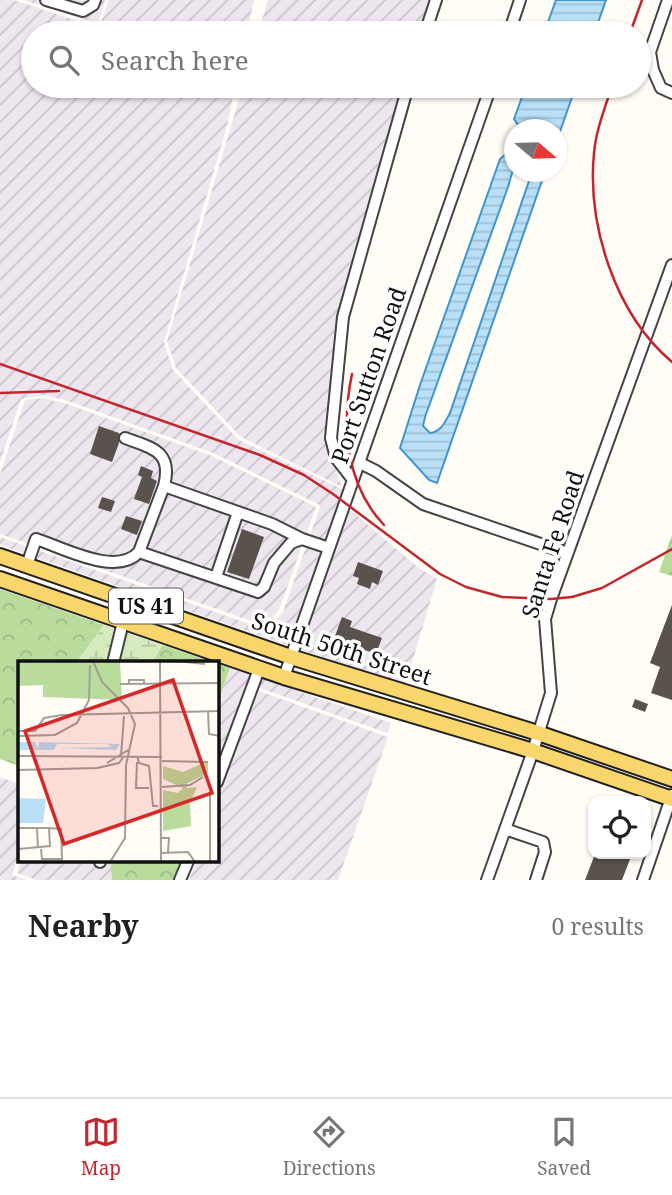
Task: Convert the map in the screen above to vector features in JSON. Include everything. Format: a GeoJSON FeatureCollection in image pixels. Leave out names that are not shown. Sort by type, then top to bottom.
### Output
{"type":"FeatureCollection","features":[{"type":"Feature","properties":{"kind":"main road","name":"South 50th Street"},"geometry":{"type":"LineString","coordinates":[[0,556],[291,657],[538,733],[672,779]]}},
{"type":"Feature","properties":{"kind":"main road","name":"South 50th Street"},"geometry":{"type":"LineString","coordinates":[[0,579],[259,669],[533,751],[672,797]]}},
{"type":"Feature","properties":{"kind":"street"},"geometry":{"type":"LineString","coordinates":[[46,0],[83,11],[93,5],[95,0]]}},
{"type":"Feature","properties":{"kind":"street"},"geometry":{"type":"LineString","coordinates":[[429,21],[436,0]]}},
{"type":"Feature","properties":{"kind":"street"},"geometry":{"type":"LineString","coordinates":[[513,21],[520,0]]}},
{"type":"Feature","properties":{"kind":"street"},"geometry":{"type":"LineString","coordinates":[[651,49],[668,0]]}},
{"type":"Feature","properties":{"kind":"street"},"geometry":{"type":"LineString","coordinates":[[651,58],[653,71],[661,88],[672,93]]}},
{"type":"Feature","properties":{"kind":"street"},"geometry":{"type":"LineString","coordinates":[[354,480],[336,458],[331,438],[343,317],[405,98]]}},
{"type":"Feature","properties":{"kind":"street","name":"Port Sutton Road"},"geometry":{"type":"LineString","coordinates":[[284,677],[487,98]]}},
{"type":"Feature","properties":{"kind":"street","name":"Santa Fe Road"},"geometry":{"type":"LineString","coordinates":[[487,880],[551,692],[545,620],[672,265]]}},
{"type":"Feature","properties":{"kind":"street"},"geometry":{"type":"LineString","coordinates":[[27,565],[36,538],[105,563],[127,561],[139,552],[164,485],[167,468],[162,456],[151,447],[125,438]]}},
{"type":"Feature","properties":{"kind":"street"},"geometry":{"type":"LineString","coordinates":[[360,463],[424,504],[567,554]]}},
{"type":"Feature","properties":{"kind":"street"},"geometry":{"type":"LineString","coordinates":[[164,485],[272,524],[302,540],[329,548]]}},
{"type":"Feature","properties":{"kind":"street"},"geometry":{"type":"LineString","coordinates":[[216,578],[238,512]]}},
{"type":"Feature","properties":{"kind":"street"},"geometry":{"type":"LineString","coordinates":[[139,552],[261,591],[282,551],[291,543],[302,540]]}},
{"type":"Feature","properties":{"kind":"street"},"geometry":{"type":"LineString","coordinates":[[113,661],[123,621]]}},
{"type":"Feature","properties":{"kind":"street"},"geometry":{"type":"LineString","coordinates":[[219,777],[259,669]]}},
{"type":"Feature","properties":{"kind":"street"},"geometry":{"type":"LineString","coordinates":[[643,880],[672,797]]}},
{"type":"Feature","properties":{"kind":"street"},"geometry":{"type":"LineString","coordinates":[[505,829],[543,842],[545,852],[536,880]]}},
{"type":"Feature","properties":{"kind":"street"},"geometry":{"type":"LineString","coordinates":[[180,880],[188,862]]}},
{"type":"Feature","properties":{"kind":"shaded area"},"geometry":{"type":"Polygon","coordinates":[[[0,0],[14,0],[78,21],[21,21],[21,98],[233,98],[227,126],[164,342],[173,370],[239,440],[344,490],[290,646],[0,545],[0,537],[267,630],[283,612],[320,507],[318,504],[213,453],[68,401],[43,395],[21,399],[0,462],[0,0]]]}},
{"type":"Feature","properties":{"kind":"shaded area"},"geometry":{"type":"Polygon","coordinates":[[[24,0],[105,0],[99,21],[89,21],[24,0]]]}},
{"type":"Feature","properties":{"kind":"shaded area"},"geometry":{"type":"Polygon","coordinates":[[[109,0],[254,0],[250,21],[102,21],[109,0]]]}},
{"type":"Feature","properties":{"kind":"shaded area"},"geometry":{"type":"Polygon","coordinates":[[[268,0],[442,0],[434,21],[262,21],[268,0]]]}},
{"type":"Feature","properties":{"kind":"shaded area"},"geometry":{"type":"Polygon","coordinates":[[[239,98],[409,98],[361,263],[347,327],[337,435],[332,460],[342,487],[241,437],[176,368],[167,341],[239,98]]]}},
{"type":"Feature","properties":{"kind":"shaded area"},"geometry":{"type":"Polygon","coordinates":[[[43,398],[67,404],[212,456],[316,507],[279,610],[266,626],[0,534],[0,474],[25,400],[43,398]]]}},
{"type":"Feature","properties":{"kind":"shaded area"},"geometry":{"type":"Polygon","coordinates":[[[348,508],[419,568],[437,579],[405,686],[299,649],[348,508]]]}},
{"type":"Feature","properties":{"kind":"shaded area"},"geometry":{"type":"Polygon","coordinates":[[[230,668],[391,723],[387,733],[257,687],[252,689],[219,784],[219,699],[230,668]]]}},
{"type":"Feature","properties":{"kind":"shaded area"},"geometry":{"type":"Polygon","coordinates":[[[256,690],[388,737],[338,880],[189,880],[196,862],[219,862],[219,795],[256,690]]]}},
{"type":"Feature","properties":{"kind":"shaded area"},"geometry":{"type":"Polygon","coordinates":[[[0,777],[18,784],[18,857],[12,875],[27,880],[0,880],[0,777]]]}},
{"type":"Feature","properties":{"kind":"shaded area"},"geometry":{"type":"Polygon","coordinates":[[[21,862],[110,862],[112,880],[37,880],[17,873],[21,862]]]}},
{"type":"Feature","properties":{"kind":"green space"},"geometry":{"type":"Polygon","coordinates":[[[672,535],[672,576],[659,572],[672,535]]]}},
{"type":"Feature","properties":{"kind":"green space"},"geometry":{"type":"Polygon","coordinates":[[[0,589],[104,625],[77,661],[18,661],[18,766],[0,759],[0,589]]]}},
{"type":"Feature","properties":{"kind":"green space"},"geometry":{"type":"Polygon","coordinates":[[[104,625],[162,645],[153,661],[77,661],[104,625]]]}},
{"type":"Feature","properties":{"kind":"green space"},"geometry":{"type":"Polygon","coordinates":[[[162,645],[210,661],[153,661],[162,645]]]}},
{"type":"Feature","properties":{"kind":"green space"},"geometry":{"type":"Polygon","coordinates":[[[219,664],[230,668],[219,699],[219,664]]]}},
{"type":"Feature","properties":{"kind":"green space"},"geometry":{"type":"Polygon","coordinates":[[[110,862],[182,862],[189,870],[185,880],[112,880],[110,862]]]}},
{"type":"Feature","properties":{"kind":"water"},"geometry":{"type":"Polygon","coordinates":[[[556,0],[606,0],[599,21],[548,21],[556,0]]]}},
{"type":"Feature","properties":{"kind":"water"},"geometry":{"type":"Polygon","coordinates":[[[522,98],[572,98],[564,119],[514,119],[522,98]]]}},
{"type":"Feature","properties":{"kind":"water"},"geometry":{"type":"Polygon","coordinates":[[[504,156],[504,182],[509,182],[425,417],[423,426],[430,433],[440,429],[450,413],[529,182],[542,182],[437,483],[429,480],[400,448],[500,159],[504,156]]]}},
{"type":"Feature","properties":{"kind":"building"},"geometry":{"type":"Polygon","coordinates":[[[99,426],[119,433],[119,443],[112,462],[90,454],[99,426]]]}},
{"type":"Feature","properties":{"kind":"building"},"geometry":{"type":"Polygon","coordinates":[[[141,466],[153,471],[151,478],[157,481],[149,504],[134,499],[142,477],[138,475],[141,466]]]}},
{"type":"Feature","properties":{"kind":"building"},"geometry":{"type":"Polygon","coordinates":[[[102,497],[115,501],[111,512],[98,508],[102,497]]]}},
{"type":"Feature","properties":{"kind":"building"},"geometry":{"type":"Polygon","coordinates":[[[126,516],[142,521],[137,535],[121,529],[126,516]]]}},
{"type":"Feature","properties":{"kind":"building"},"geometry":{"type":"Polygon","coordinates":[[[242,529],[264,537],[249,579],[227,572],[242,529]]]}},
{"type":"Feature","properties":{"kind":"building"},"geometry":{"type":"Polygon","coordinates":[[[358,562],[383,571],[378,585],[372,582],[370,589],[357,584],[359,578],[353,576],[358,562]]]}},
{"type":"Feature","properties":{"kind":"building"},"geometry":{"type":"Polygon","coordinates":[[[672,605],[672,700],[651,693],[660,667],[650,663],[672,605]]]}},
{"type":"Feature","properties":{"kind":"building"},"geometry":{"type":"Polygon","coordinates":[[[342,617],[352,621],[350,627],[382,638],[376,654],[334,639],[342,617]]]}},
{"type":"Feature","properties":{"kind":"building"},"geometry":{"type":"Polygon","coordinates":[[[635,699],[648,704],[645,712],[632,707],[635,699]]]}},
{"type":"Feature","properties":{"kind":"building"},"geometry":{"type":"Polygon","coordinates":[[[593,859],[630,859],[622,880],[585,880],[593,859]]]}},
{"type":"Feature","properties":{"kind":"railway"},"geometry":{"type":"LineString","coordinates":[[634,21],[642,0]]}},
{"type":"Feature","properties":{"kind":"railway"},"geometry":{"type":"LineString","coordinates":[[608,98],[594,153],[595,209],[601,238],[620,294],[652,342],[672,362]]}},
{"type":"Feature","properties":{"kind":"railway"},"geometry":{"type":"LineString","coordinates":[[0,364],[260,455],[304,475],[440,574],[466,587],[502,597],[572,597],[602,588],[672,549]]}},
{"type":"Feature","properties":{"kind":"railway"},"geometry":{"type":"LineString","coordinates":[[352,374],[347,434],[354,473],[361,492],[384,525]]}},
{"type":"Feature","properties":{"kind":"railway"},"geometry":{"type":"LineString","coordinates":[[0,393],[59,391]]}}]}
